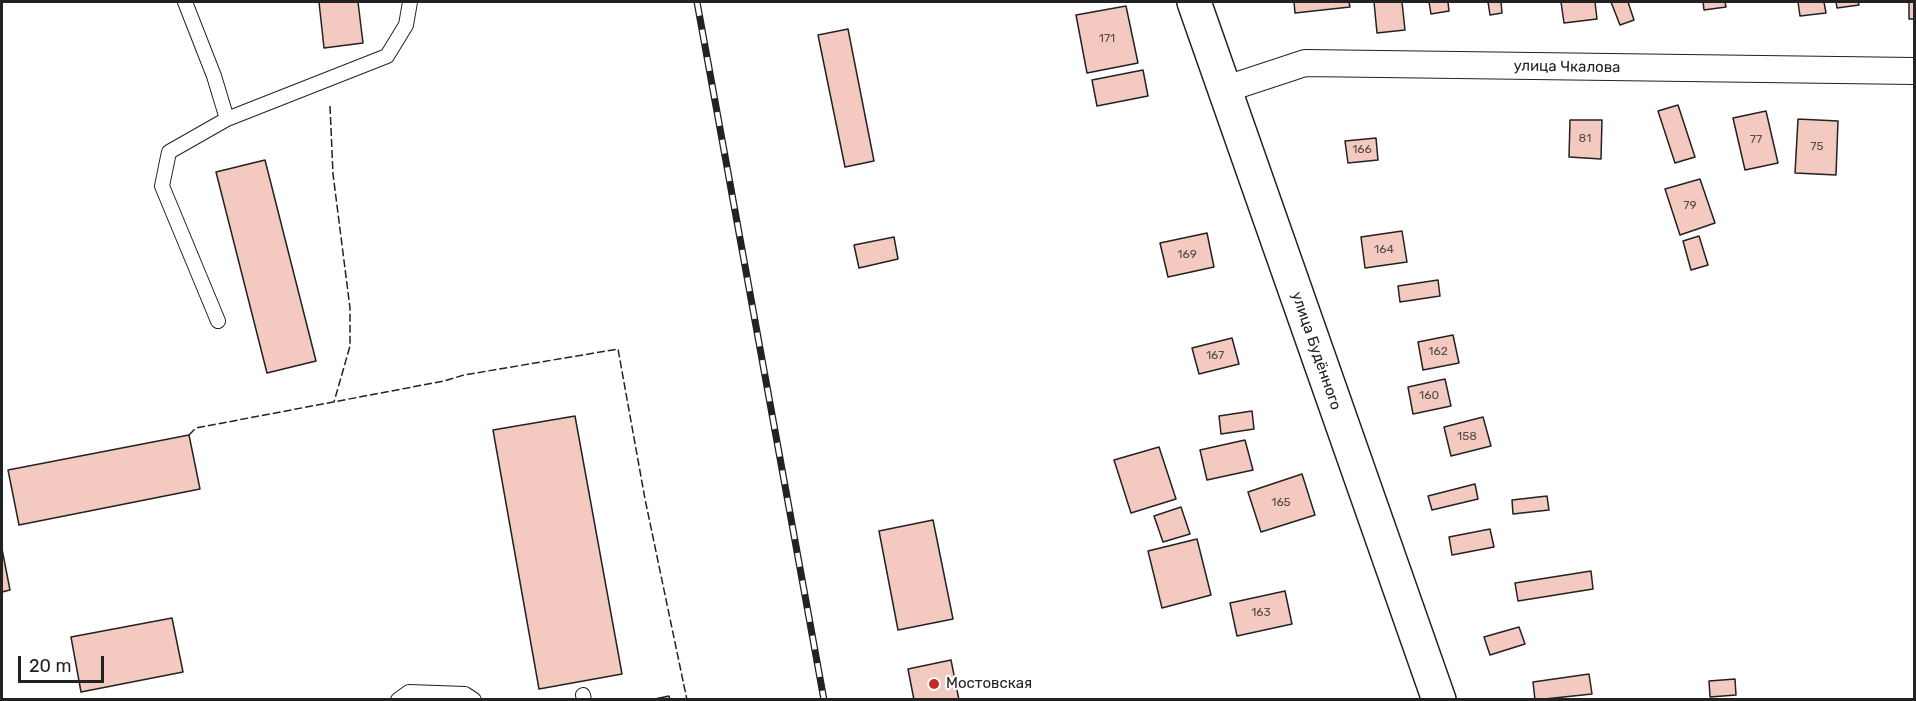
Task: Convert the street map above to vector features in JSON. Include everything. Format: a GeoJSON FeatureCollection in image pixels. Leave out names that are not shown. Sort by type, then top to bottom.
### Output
{"type":"FeatureCollection","features":[{"type":"Feature","properties":{"kind":"street","name":"улица Будённого"},"geometry":{"type":"LineString","coordinates":[[1194,2],[1223,90],[1439,699]]}},
{"type":"Feature","properties":{"kind":"street","name":"улица Чкалова"},"geometry":{"type":"LineString","coordinates":[[1223,90],[1305,63],[1914,71]]}},
{"type":"Feature","properties":{"kind":"lane"},"geometry":{"type":"LineString","coordinates":[[185,2],[214,76],[227,119]]}},
{"type":"Feature","properties":{"kind":"lane"},"geometry":{"type":"LineString","coordinates":[[218,321],[162,186],[169,152],[227,119],[387,56],[406,25],[410,2]]}},
{"type":"Feature","properties":{"kind":"lane"},"geometry":{"type":"LineString","coordinates":[[398,699],[409,692],[465,694],[474,699]]}},
{"type":"Feature","properties":{"kind":"building"},"geometry":{"type":"Polygon","coordinates":[[[319,2],[358,2],[363,43],[324,48],[319,2]]]}},
{"type":"Feature","properties":{"kind":"building"},"geometry":{"type":"Polygon","coordinates":[[[1294,2],[1349,2],[1350,7],[1295,13],[1294,2]]]}},
{"type":"Feature","properties":{"kind":"building"},"geometry":{"type":"Polygon","coordinates":[[[1374,2],[1402,2],[1405,30],[1377,33],[1374,2]]]}},
{"type":"Feature","properties":{"kind":"building"},"geometry":{"type":"Polygon","coordinates":[[[1429,2],[1448,2],[1449,11],[1431,14],[1429,2]]]}},
{"type":"Feature","properties":{"kind":"building"},"geometry":{"type":"Polygon","coordinates":[[[1488,2],[1501,2],[1502,13],[1490,15],[1488,2]]]}},
{"type":"Feature","properties":{"kind":"building"},"geometry":{"type":"Polygon","coordinates":[[[1561,2],[1595,2],[1597,19],[1564,23],[1561,2]]]}},
{"type":"Feature","properties":{"kind":"building"},"geometry":{"type":"Polygon","coordinates":[[[1611,2],[1628,2],[1634,20],[1620,25],[1611,2]]]}},
{"type":"Feature","properties":{"kind":"building"},"geometry":{"type":"Polygon","coordinates":[[[1703,2],[1725,2],[1726,7],[1704,10],[1703,2]]]}},
{"type":"Feature","properties":{"kind":"building"},"geometry":{"type":"Polygon","coordinates":[[[1798,2],[1824,2],[1826,13],[1800,16],[1798,2]]]}},
{"type":"Feature","properties":{"kind":"building"},"geometry":{"type":"Polygon","coordinates":[[[1836,2],[1858,2],[1859,5],[1837,8],[1836,2]]]}},
{"type":"Feature","properties":{"kind":"building"},"geometry":{"type":"Polygon","coordinates":[[[1909,2],[1914,2],[1914,19],[1909,19],[1909,2]]]}},
{"type":"Feature","properties":{"kind":"building"},"geometry":{"type":"Polygon","coordinates":[[[1126,6],[1138,63],[1087,73],[1076,15],[1126,6]]]}},
{"type":"Feature","properties":{"kind":"building"},"geometry":{"type":"Polygon","coordinates":[[[848,29],[874,161],[845,167],[818,35],[848,29]]]}},
{"type":"Feature","properties":{"kind":"building"},"geometry":{"type":"Polygon","coordinates":[[[1143,70],[1148,96],[1097,106],[1092,80],[1143,70]]]}},
{"type":"Feature","properties":{"kind":"building"},"geometry":{"type":"Polygon","coordinates":[[[1678,105],[1695,157],[1675,163],[1658,111],[1678,105]]]}},
{"type":"Feature","properties":{"kind":"building"},"geometry":{"type":"Polygon","coordinates":[[[1766,111],[1778,163],[1745,170],[1733,118],[1766,111]]]}},
{"type":"Feature","properties":{"kind":"building"},"geometry":{"type":"Polygon","coordinates":[[[1798,119],[1838,121],[1836,175],[1795,173],[1798,119]]]}},
{"type":"Feature","properties":{"kind":"building"},"geometry":{"type":"Polygon","coordinates":[[[1570,120],[1602,120],[1601,159],[1569,157],[1570,120]]]}},
{"type":"Feature","properties":{"kind":"building"},"geometry":{"type":"Polygon","coordinates":[[[1376,138],[1378,160],[1348,163],[1345,141],[1376,138]]]}},
{"type":"Feature","properties":{"kind":"building"},"geometry":{"type":"Polygon","coordinates":[[[265,160],[316,361],[267,373],[216,172],[265,160]]]}},
{"type":"Feature","properties":{"kind":"building"},"geometry":{"type":"Polygon","coordinates":[[[1700,179],[1715,223],[1680,235],[1665,189],[1700,179]]]}},
{"type":"Feature","properties":{"kind":"building"},"geometry":{"type":"Polygon","coordinates":[[[1402,231],[1407,262],[1365,268],[1361,237],[1402,231]]]}},
{"type":"Feature","properties":{"kind":"building"},"geometry":{"type":"Polygon","coordinates":[[[1207,233],[1214,267],[1168,277],[1160,243],[1207,233]]]}},
{"type":"Feature","properties":{"kind":"building"},"geometry":{"type":"Polygon","coordinates":[[[1699,236],[1708,265],[1691,270],[1683,241],[1699,236]]]}},
{"type":"Feature","properties":{"kind":"building"},"geometry":{"type":"Polygon","coordinates":[[[894,237],[898,259],[859,268],[854,245],[894,237]]]}},
{"type":"Feature","properties":{"kind":"building"},"geometry":{"type":"Polygon","coordinates":[[[1438,280],[1440,296],[1400,302],[1398,286],[1438,280]]]}},
{"type":"Feature","properties":{"kind":"building"},"geometry":{"type":"Polygon","coordinates":[[[1453,335],[1459,363],[1423,370],[1418,342],[1453,335]]]}},
{"type":"Feature","properties":{"kind":"building"},"geometry":{"type":"Polygon","coordinates":[[[1232,338],[1239,364],[1199,374],[1192,348],[1232,338]]]}},
{"type":"Feature","properties":{"kind":"building"},"geometry":{"type":"Polygon","coordinates":[[[1445,379],[1451,406],[1413,414],[1408,387],[1445,379]]]}},
{"type":"Feature","properties":{"kind":"building"},"geometry":{"type":"Polygon","coordinates":[[[1252,411],[1254,429],[1221,434],[1219,416],[1252,411]]]}},
{"type":"Feature","properties":{"kind":"building"},"geometry":{"type":"Polygon","coordinates":[[[575,416],[622,674],[539,689],[493,430],[575,416]]]}},
{"type":"Feature","properties":{"kind":"building"},"geometry":{"type":"Polygon","coordinates":[[[1483,417],[1491,446],[1451,456],[1444,427],[1483,417]]]}},
{"type":"Feature","properties":{"kind":"building"},"geometry":{"type":"Polygon","coordinates":[[[189,435],[200,489],[19,525],[8,470],[189,435]]]}},
{"type":"Feature","properties":{"kind":"building"},"geometry":{"type":"Polygon","coordinates":[[[1245,440],[1253,470],[1207,480],[1200,450],[1245,440]]]}},
{"type":"Feature","properties":{"kind":"building"},"geometry":{"type":"Polygon","coordinates":[[[1159,447],[1176,499],[1131,513],[1114,460],[1159,447]]]}},
{"type":"Feature","properties":{"kind":"building"},"geometry":{"type":"Polygon","coordinates":[[[1302,474],[1315,515],[1261,532],[1248,492],[1302,474]]]}},
{"type":"Feature","properties":{"kind":"building"},"geometry":{"type":"Polygon","coordinates":[[[1475,484],[1478,499],[1432,510],[1428,496],[1475,484]]]}},
{"type":"Feature","properties":{"kind":"building"},"geometry":{"type":"Polygon","coordinates":[[[1547,496],[1549,510],[1513,514],[1512,500],[1547,496]]]}},
{"type":"Feature","properties":{"kind":"building"},"geometry":{"type":"Polygon","coordinates":[[[1181,507],[1190,534],[1163,542],[1154,516],[1181,507]]]}},
{"type":"Feature","properties":{"kind":"building"},"geometry":{"type":"Polygon","coordinates":[[[933,520],[953,619],[898,630],[879,531],[933,520]]]}},
{"type":"Feature","properties":{"kind":"building"},"geometry":{"type":"Polygon","coordinates":[[[1490,529],[1494,547],[1452,555],[1449,537],[1490,529]]]}},
{"type":"Feature","properties":{"kind":"building"},"geometry":{"type":"Polygon","coordinates":[[[1197,539],[1211,595],[1162,608],[1148,551],[1197,539]]]}},
{"type":"Feature","properties":{"kind":"building"},"geometry":{"type":"Polygon","coordinates":[[[2,549],[10,590],[2,592],[2,549]]]}},
{"type":"Feature","properties":{"kind":"building"},"geometry":{"type":"Polygon","coordinates":[[[1591,571],[1593,589],[1518,601],[1515,583],[1591,571]]]}},
{"type":"Feature","properties":{"kind":"building"},"geometry":{"type":"Polygon","coordinates":[[[1285,591],[1292,624],[1237,636],[1230,603],[1285,591]]]}},
{"type":"Feature","properties":{"kind":"building"},"geometry":{"type":"Polygon","coordinates":[[[172,618],[183,672],[81,692],[71,637],[172,618]]]}},
{"type":"Feature","properties":{"kind":"building"},"geometry":{"type":"Polygon","coordinates":[[[1519,627],[1525,644],[1490,655],[1484,637],[1519,627]]]}},
{"type":"Feature","properties":{"kind":"building","name":"Мостовская"},"geometry":{"type":"Polygon","coordinates":[[[951,660],[959,700],[914,700],[908,669],[951,660]]]}},
{"type":"Feature","properties":{"kind":"building"},"geometry":{"type":"Polygon","coordinates":[[[1589,674],[1592,694],[1535,700],[1533,682],[1589,674]]]}},
{"type":"Feature","properties":{"kind":"building"},"geometry":{"type":"Polygon","coordinates":[[[1735,679],[1736,695],[1710,697],[1709,681],[1735,679]]]}},
{"type":"Feature","properties":{"kind":"building"},"geometry":{"type":"Polygon","coordinates":[[[669,696],[670,700],[650,700],[669,696]]]}},
{"type":"Feature","properties":{"kind":"railway"},"geometry":{"type":"LineString","coordinates":[[697,2],[824,700]]}},
{"type":"Feature","properties":{"kind":"fence"},"geometry":{"type":"LineString","coordinates":[[330,106],[333,174],[350,308],[350,346],[334,402]]}},
{"type":"Feature","properties":{"kind":"fence"},"geometry":{"type":"LineString","coordinates":[[189,435],[196,428],[444,381],[464,375],[618,349],[645,499],[687,700]]}},
{"type":"Feature","properties":{"kind":"place","name":"Мостовская"},"geometry":{"type":"Point","coordinates":[934,684]}}]}
